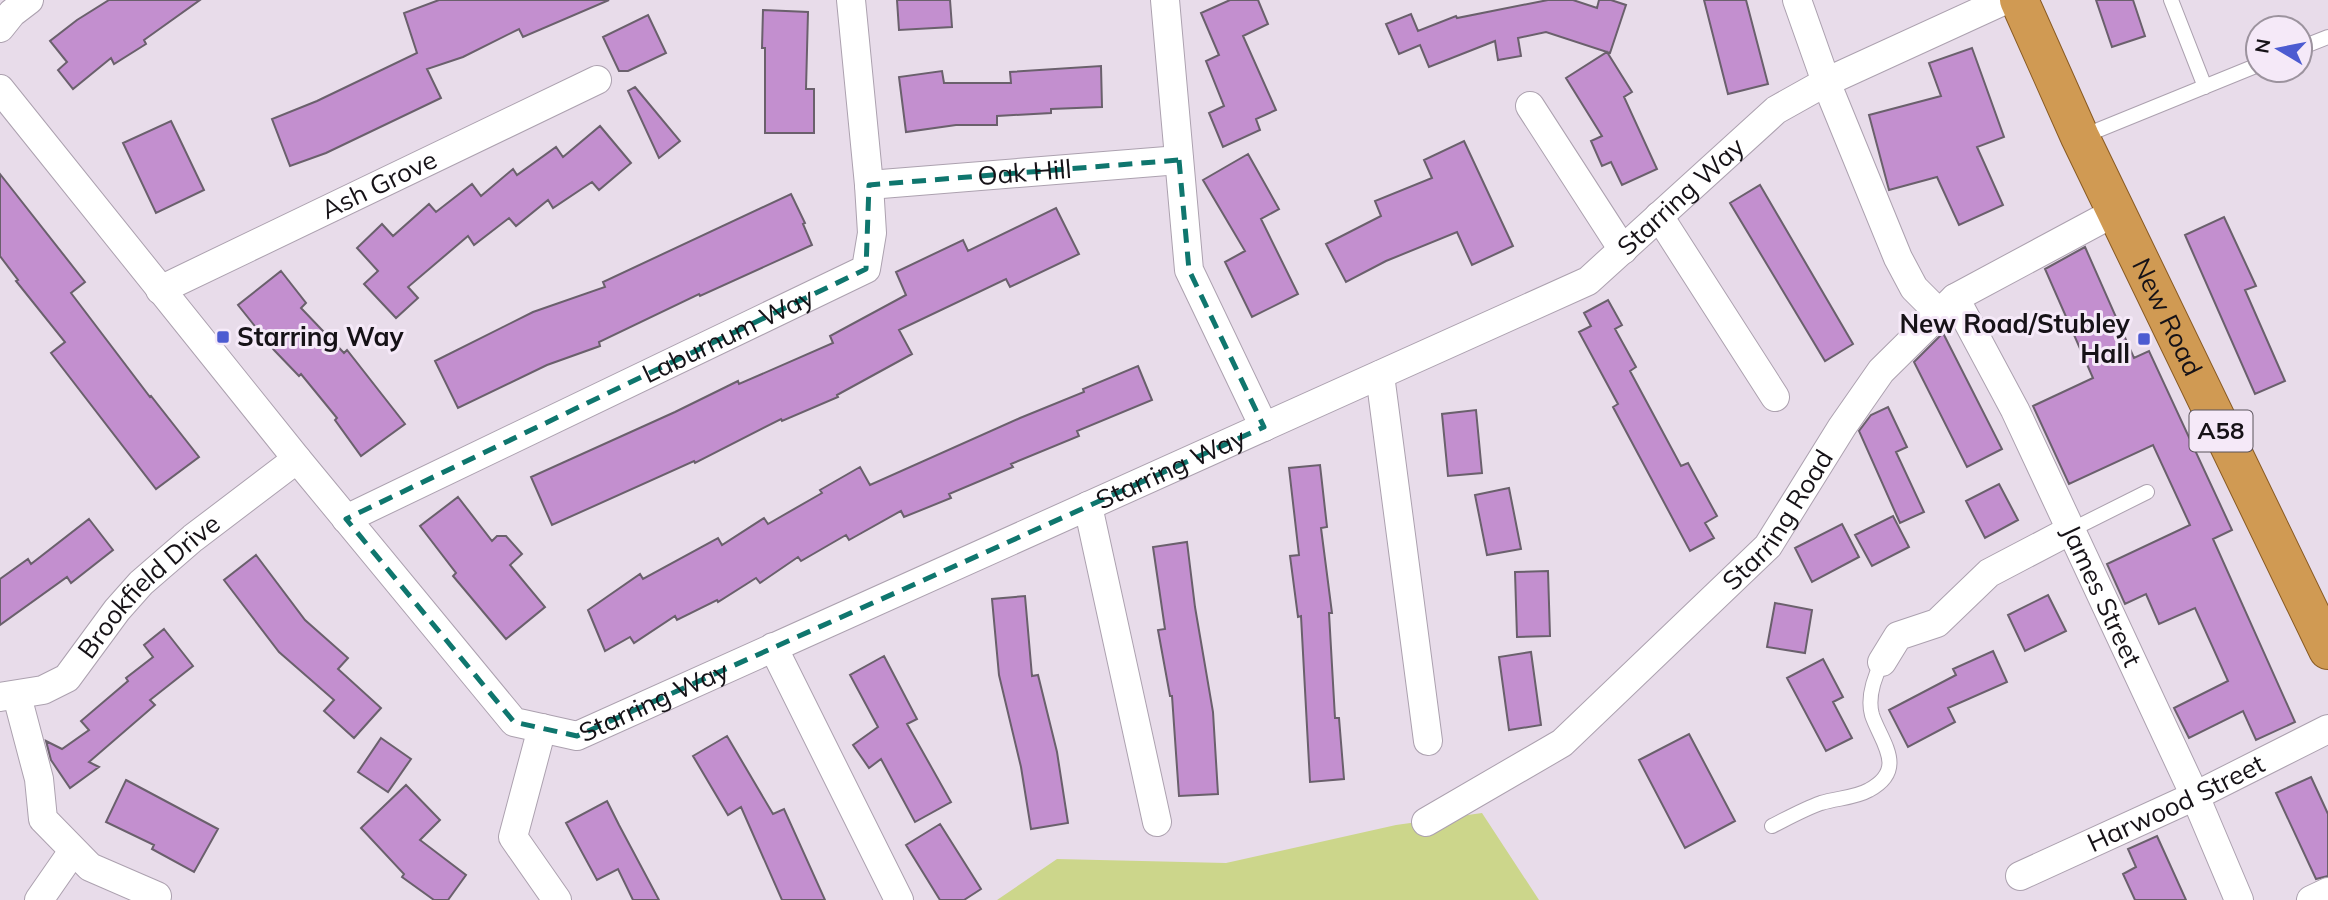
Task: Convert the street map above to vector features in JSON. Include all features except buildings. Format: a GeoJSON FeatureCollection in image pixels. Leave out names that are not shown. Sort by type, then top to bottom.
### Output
{"type":"FeatureCollection","features":[{"type":"Feature","properties":{"kind":"highway","name":"A58"},"geometry":{"type":"LineString","coordinates":[[2019,0],[2080,137],[2117,211]]}},
{"type":"Feature","properties":{"kind":"highway","name":"New Road"},"geometry":{"type":"LineString","coordinates":[[2117,211],[2175,336],[2325,634]]}},
{"type":"Feature","properties":{"kind":"street"},"geometry":{"type":"LineString","coordinates":[[0,27],[29,0]]}},
{"type":"Feature","properties":{"kind":"street","name":"Laburnum Way"},"geometry":{"type":"LineString","coordinates":[[346,519],[866,270],[872,233],[851,0]]}},
{"type":"Feature","properties":{"kind":"street","name":"Starring Way"},"geometry":{"type":"LineString","coordinates":[[1165,0],[1189,270],[1265,427]]}},
{"type":"Feature","properties":{"kind":"street","name":"James Street"},"geometry":{"type":"LineString","coordinates":[[1797,0],[1826,82],[1898,258],[1914,288],[1947,305],[2015,410],[2195,796],[2239,900]]}},
{"type":"Feature","properties":{"kind":"street","name":"Starring Way"},"geometry":{"type":"LineString","coordinates":[[0,89],[160,290],[513,722],[577,736],[1588,281],[1776,110],[1826,82],[2005,0]]}},
{"type":"Feature","properties":{"kind":"street","name":"Ash Grove"},"geometry":{"type":"LineString","coordinates":[[160,290],[597,80]]}},
{"type":"Feature","properties":{"kind":"street"},"geometry":{"type":"LineString","coordinates":[[1530,106],[1623,250]]}},
{"type":"Feature","properties":{"kind":"street","name":"Oak Hill"},"geometry":{"type":"LineString","coordinates":[[869,186],[1179,160]]}},
{"type":"Feature","properties":{"kind":"street","name":"Starring Road"},"geometry":{"type":"LineString","coordinates":[[1426,822],[1562,743],[1768,545],[1842,427],[1881,372],[1947,305],[2117,211]]}},
{"type":"Feature","properties":{"kind":"street"},"geometry":{"type":"LineString","coordinates":[[1659,216],[1775,397]]}},
{"type":"Feature","properties":{"kind":"street"},"geometry":{"type":"LineString","coordinates":[[1380,374],[1428,741]]}},
{"type":"Feature","properties":{"kind":"street","name":"Brookfield Drive"},"geometry":{"type":"LineString","coordinates":[[8,696],[43,690],[68,678],[117,610],[141,583],[193,537],[297,459]]}},
{"type":"Feature","properties":{"kind":"street"},"geometry":{"type":"LineString","coordinates":[[1088,506],[1157,822]]}},
{"type":"Feature","properties":{"kind":"street"},"geometry":{"type":"LineString","coordinates":[[1882,662],[1898,636],[1937,623],[1989,573],[2071,530]]}},
{"type":"Feature","properties":{"kind":"street"},"geometry":{"type":"LineString","coordinates":[[773,648],[900,900]]}},
{"type":"Feature","properties":{"kind":"street"},"geometry":{"type":"LineString","coordinates":[[8,696],[39,779],[43,819],[90,867],[158,895]]}},
{"type":"Feature","properties":{"kind":"street"},"geometry":{"type":"LineString","coordinates":[[542,729],[513,837],[557,900]]}},
{"type":"Feature","properties":{"kind":"street","name":"Harwood Street"},"geometry":{"type":"LineString","coordinates":[[2020,876],[2195,796],[2328,729]]}},
{"type":"Feature","properties":{"kind":"street"},"geometry":{"type":"LineString","coordinates":[[39,900],[73,850]]}},
{"type":"Feature","properties":{"kind":"street"},"geometry":{"type":"LineString","coordinates":[[2311,900],[2328,892]]}},
{"type":"Feature","properties":{"kind":"lane"},"geometry":{"type":"LineString","coordinates":[[2171,0],[2205,87]]}},
{"type":"Feature","properties":{"kind":"lane"},"geometry":{"type":"LineString","coordinates":[[2080,137],[2244,71]]}},
{"type":"Feature","properties":{"kind":"lane"},"geometry":{"type":"LineString","coordinates":[[2071,530],[2147,492]]}},
{"type":"Feature","properties":{"kind":"lane"},"geometry":{"type":"LineString","coordinates":[[1772,826],[1819,804],[1861,794],[1881,781],[1887,772],[1889,751],[1872,715],[1871,700],[1873,681],[1882,662]]}},
{"type":"Feature","properties":{"kind":"highlighted area"},"geometry":{"type":"Polygon","coordinates":[[[1179,160],[1189,270],[1264,427],[577,736],[514,722],[346,519],[866,269],[869,185],[1179,160]]]}},
{"type":"Feature","properties":{"kind":"green space"},"geometry":{"type":"Polygon","coordinates":[[[1482,813],[1539,900],[997,900],[1057,859],[1226,863],[1396,825],[1482,813]]]}},
{"type":"Feature","properties":{"kind":"place","name":"Starring Way"},"geometry":{"type":"Point","coordinates":[223,337]}},
{"type":"Feature","properties":{"kind":"place","name":"New Road/Stubley Hall"},"geometry":{"type":"Point","coordinates":[2144,339]}}]}
